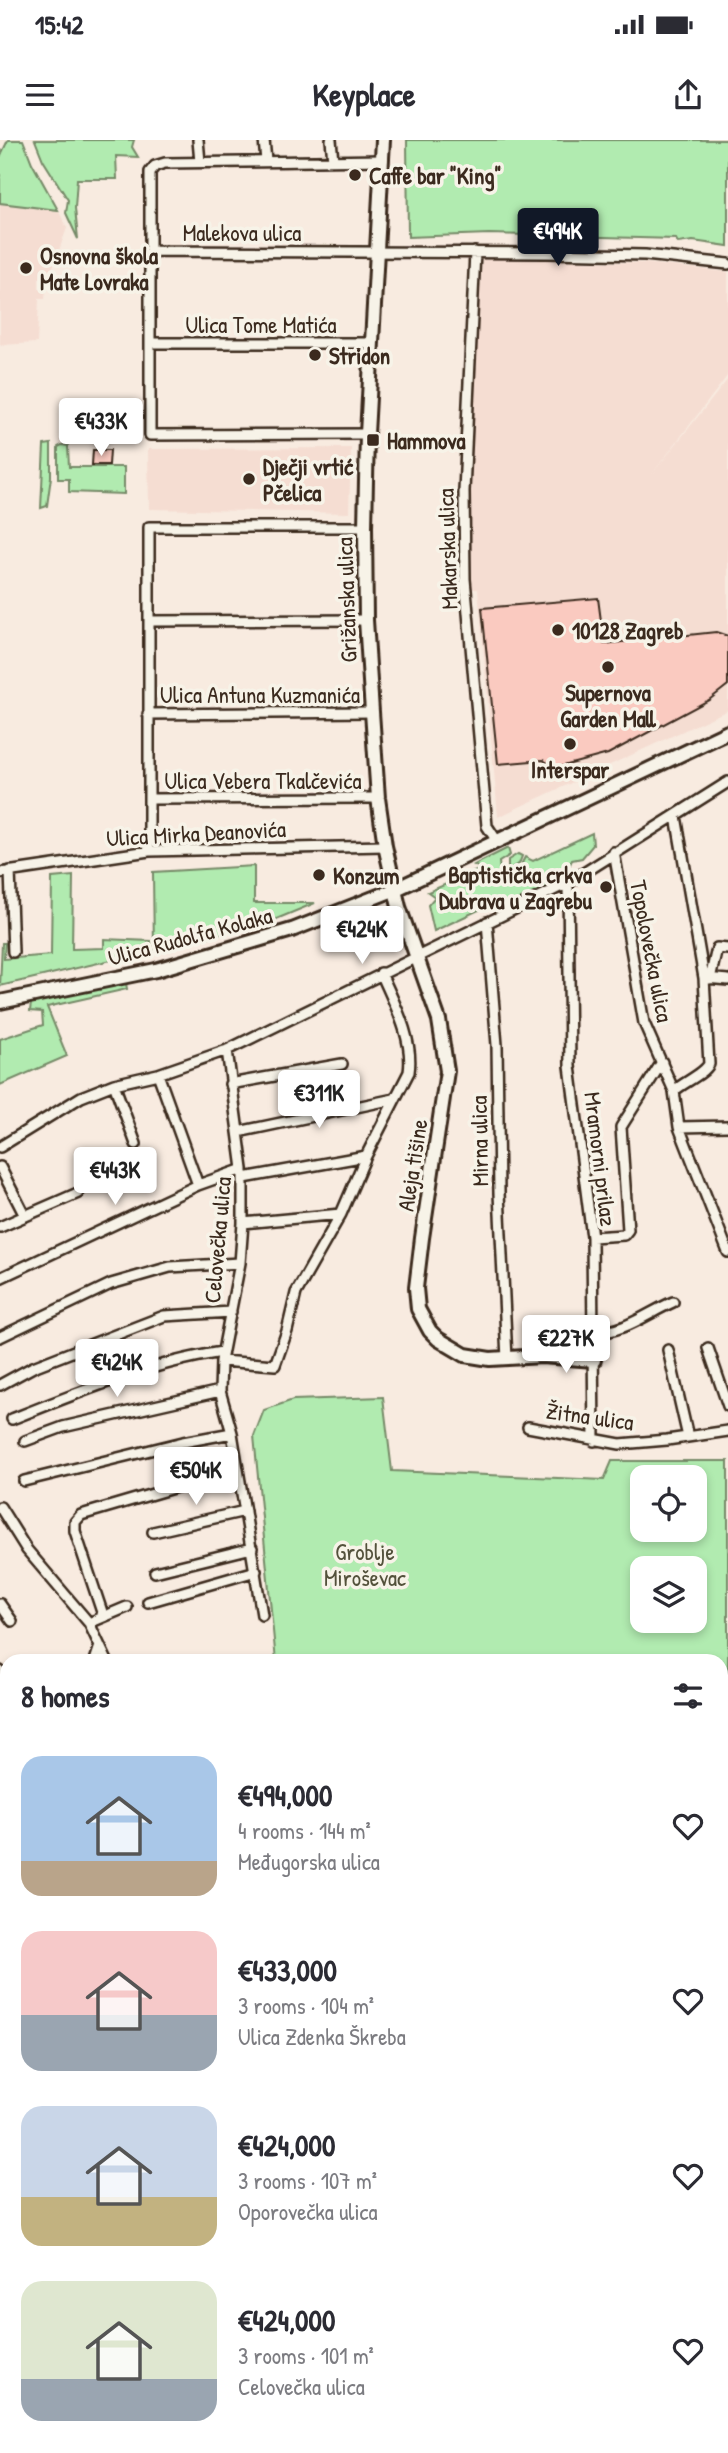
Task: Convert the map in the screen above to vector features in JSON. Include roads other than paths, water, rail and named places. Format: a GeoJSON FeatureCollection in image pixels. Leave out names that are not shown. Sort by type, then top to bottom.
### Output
{"type":"FeatureCollection","features":[{"type":"Feature","properties":{"kind":"street"},"geometry":{"type":"LineString","coordinates":[[198,140],[200,162],[383,160]]}},
{"type":"Feature","properties":{"kind":"street"},"geometry":{"type":"LineString","coordinates":[[264,140],[267,161]]}},
{"type":"Feature","properties":{"kind":"street"},"geometry":{"type":"LineString","coordinates":[[331,140],[333,160]]}},
{"type":"Feature","properties":{"kind":"street","name":"Grižanska ulica"},"geometry":{"type":"LineString","coordinates":[[383,140],[367,434],[366,620],[378,798],[385,846],[396,889]]}},
{"type":"Feature","properties":{"kind":"street","name":"Malekova ulica"},"geometry":{"type":"LineString","coordinates":[[200,162],[155,166],[150,172],[151,251],[645,255],[728,264]]}},
{"type":"Feature","properties":{"kind":"street"},"geometry":{"type":"LineString","coordinates":[[151,251],[150,435],[367,434]]}},
{"type":"Feature","properties":{"kind":"street","name":"Makarska ulica"},"geometry":{"type":"LineString","coordinates":[[475,252],[464,491],[465,579],[487,826],[498,841]]}},
{"type":"Feature","properties":{"kind":"street","name":"Ulica Tome Matića"},"geometry":{"type":"LineString","coordinates":[[151,343],[371,343]]}},
{"type":"Feature","properties":{"kind":"street"},"geometry":{"type":"LineString","coordinates":[[149,851],[149,527],[365,527]]}},
{"type":"Feature","properties":{"kind":"street"},"geometry":{"type":"LineString","coordinates":[[149,621],[366,620]]}},
{"type":"Feature","properties":{"kind":"street","name":"Ulica Antuna Kuzmanića"},"geometry":{"type":"LineString","coordinates":[[148,714],[372,712]]}},
{"type":"Feature","properties":{"kind":"street","name":"Ulica Rudolfa Kolaka"},"geometry":{"type":"LineString","coordinates":[[0,1002],[156,970],[292,930],[396,889],[728,732]]}},
{"type":"Feature","properties":{"kind":"street"},"geometry":{"type":"LineString","coordinates":[[0,1147],[81,1097],[114,1084],[158,1074],[227,1050],[568,883],[728,782]]}},
{"type":"Feature","properties":{"kind":"street","name":"Ulica Vebera Tkalčevića"},"geometry":{"type":"LineString","coordinates":[[149,799],[378,798]]}},
{"type":"Feature","properties":{"kind":"street"},"geometry":{"type":"LineString","coordinates":[[674,1091],[695,1074],[703,1073],[709,1064],[707,978],[676,816]]}},
{"type":"Feature","properties":{"kind":"street","name":"Ulica Mirka Deanovića"},"geometry":{"type":"LineString","coordinates":[[0,873],[149,851],[385,846]]}},
{"type":"Feature","properties":{"kind":"street","name":"Topolovečka ulica"},"geometry":{"type":"LineString","coordinates":[[614,852],[644,1023],[674,1091],[679,1127],[728,1252]]}},
{"type":"Feature","properties":{"kind":"street"},"geometry":{"type":"LineString","coordinates":[[10,872],[13,952]]}},
{"type":"Feature","properties":{"kind":"street","name":"Mramorni prilaz"},"geometry":{"type":"LineString","coordinates":[[568,883],[570,1066],[592,1237],[594,1441]]}},
{"type":"Feature","properties":{"kind":"street","name":"Aleja tišine"},"geometry":{"type":"LineString","coordinates":[[396,889],[439,1020],[447,1071],[416,1287],[418,1309],[430,1331],[456,1351],[474,1357],[507,1359],[542,1356],[594,1360]]}},
{"type":"Feature","properties":{"kind":"street","name":"Mirna ulica"},"geometry":{"type":"LineString","coordinates":[[487,922],[497,1045],[499,1193],[507,1359]]}},
{"type":"Feature","properties":{"kind":"street"},"geometry":{"type":"LineString","coordinates":[[707,978],[717,948],[728,949]]}},
{"type":"Feature","properties":{"kind":"street"},"geometry":{"type":"LineString","coordinates":[[12,1419],[117,1379],[189,1357],[222,1356],[275,1365],[288,1331],[296,1293],[341,1214],[366,1156],[410,1072],[412,1057],[381,973]]}},
{"type":"Feature","properties":{"kind":"street"},"geometry":{"type":"LineString","coordinates":[[707,978],[728,980]]}},
{"type":"Feature","properties":{"kind":"street","name":"Celovečka ulica"},"geometry":{"type":"LineString","coordinates":[[227,1050],[243,1173],[243,1223],[240,1263],[222,1356],[220,1391],[232,1433],[262,1615]]}},
{"type":"Feature","properties":{"kind":"street"},"geometry":{"type":"LineString","coordinates":[[592,1237],[624,1235],[628,1230],[621,1127],[662,1062]]}},
{"type":"Feature","properties":{"kind":"street"},"geometry":{"type":"LineString","coordinates":[[230,1084],[342,1063]]}},
{"type":"Feature","properties":{"kind":"street"},"geometry":{"type":"LineString","coordinates":[[158,1074],[198,1185]]}},
{"type":"Feature","properties":{"kind":"street"},"geometry":{"type":"LineString","coordinates":[[114,1084],[136,1144]]}},
{"type":"Feature","properties":{"kind":"street"},"geometry":{"type":"LineString","coordinates":[[238,1132],[394,1099]]}},
{"type":"Feature","properties":{"kind":"street"},"geometry":{"type":"LineString","coordinates":[[679,1127],[728,1126]]}},
{"type":"Feature","properties":{"kind":"street"},"geometry":{"type":"LineString","coordinates":[[0,1278],[198,1185],[243,1173],[366,1156]]}},
{"type":"Feature","properties":{"kind":"street"},"geometry":{"type":"LineString","coordinates":[[0,1167],[24,1216]]}},
{"type":"Feature","properties":{"kind":"street"},"geometry":{"type":"LineString","coordinates":[[0,1227],[78,1193]]}},
{"type":"Feature","properties":{"kind":"street"},"geometry":{"type":"LineString","coordinates":[[243,1223],[341,1214]]}},
{"type":"Feature","properties":{"kind":"street"},"geometry":{"type":"LineString","coordinates":[[0,1337],[111,1284],[170,1267],[240,1263]]}},
{"type":"Feature","properties":{"kind":"street"},"geometry":{"type":"LineString","coordinates":[[594,1338],[642,1321],[654,1310],[673,1302]]}},
{"type":"Feature","properties":{"kind":"street"},"geometry":{"type":"LineString","coordinates":[[0,1385],[33,1367],[164,1316],[231,1312]]}},
{"type":"Feature","properties":{"kind":"street","name":"Aleja tišine"},"geometry":{"type":"LineString","coordinates":[[542,1356],[594,1338]]}},
{"type":"Feature","properties":{"kind":"street"},"geometry":{"type":"LineString","coordinates":[[708,1348],[728,1406]]}},
{"type":"Feature","properties":{"kind":"street"},"geometry":{"type":"LineString","coordinates":[[668,1350],[688,1437]]}},
{"type":"Feature","properties":{"kind":"street"},"geometry":{"type":"LineString","coordinates":[[25,1441],[63,1427],[220,1391]]}},
{"type":"Feature","properties":{"kind":"street","name":"Žitna ulica"},"geometry":{"type":"LineString","coordinates":[[528,1427],[569,1432],[594,1441],[637,1443],[728,1431]]}},
{"type":"Feature","properties":{"kind":"street"},"geometry":{"type":"LineString","coordinates":[[24,1481],[183,1442],[232,1433]]}},
{"type":"Feature","properties":{"kind":"street"},"geometry":{"type":"LineString","coordinates":[[103,1615],[75,1531],[75,1522],[81,1515],[238,1469]]}},
{"type":"Feature","properties":{"kind":"street"},"geometry":{"type":"LineString","coordinates":[[0,1507],[27,1550],[89,1623],[104,1654]]}},
{"type":"Feature","properties":{"kind":"street"},"geometry":{"type":"LineString","coordinates":[[153,1532],[244,1511]]}},
{"type":"Feature","properties":{"kind":"street"},"geometry":{"type":"LineString","coordinates":[[155,1572],[252,1548]]}},
{"type":"Feature","properties":{"kind":"street"},"geometry":{"type":"LineString","coordinates":[[148,1602],[256,1571]]}},
{"type":"Feature","properties":{"kind":"street"},"geometry":{"type":"LineString","coordinates":[[0,1604],[12,1621]]}},
{"type":"Feature","properties":{"kind":"street"},"geometry":{"type":"LineString","coordinates":[[89,1623],[127,1607]]}},
{"type":"Feature","properties":{"kind":"street"},"geometry":{"type":"LineString","coordinates":[[97,1654],[100,1646]]}},
{"type":"Feature","properties":{"kind":"place","name":"Caffe bar \"King\""},"geometry":{"type":"Point","coordinates":[355,175]}},
{"type":"Feature","properties":{"kind":"place","name":"Osnovna škola Mate Lovraka"},"geometry":{"type":"Point","coordinates":[26,268]}},
{"type":"Feature","properties":{"kind":"place","name":"Stridon"},"geometry":{"type":"Point","coordinates":[315,355]}},
{"type":"Feature","properties":{"kind":"place","name":"Hammova"},"geometry":{"type":"Point","coordinates":[373,440]}},
{"type":"Feature","properties":{"kind":"place","name":"Dječji vrtić Pčelica"},"geometry":{"type":"Point","coordinates":[249,479]}},
{"type":"Feature","properties":{"kind":"place","name":"10128 Zagreb"},"geometry":{"type":"Point","coordinates":[558,630]}},
{"type":"Feature","properties":{"kind":"place","name":"Supernova Garden Mall"},"geometry":{"type":"Point","coordinates":[608,667]}},
{"type":"Feature","properties":{"kind":"place","name":"Interspar"},"geometry":{"type":"Point","coordinates":[570,744]}},
{"type":"Feature","properties":{"kind":"place","name":"Konzum"},"geometry":{"type":"Point","coordinates":[319,875]}},
{"type":"Feature","properties":{"kind":"place","name":"Baptistička crkva Dubrava u Zagrebu"},"geometry":{"type":"Point","coordinates":[606,887]}},
{"type":"Feature","properties":{"kind":"park label","name":"Groblje Miroševac"},"geometry":{"type":"Point","coordinates":[365,1564]}}]}
